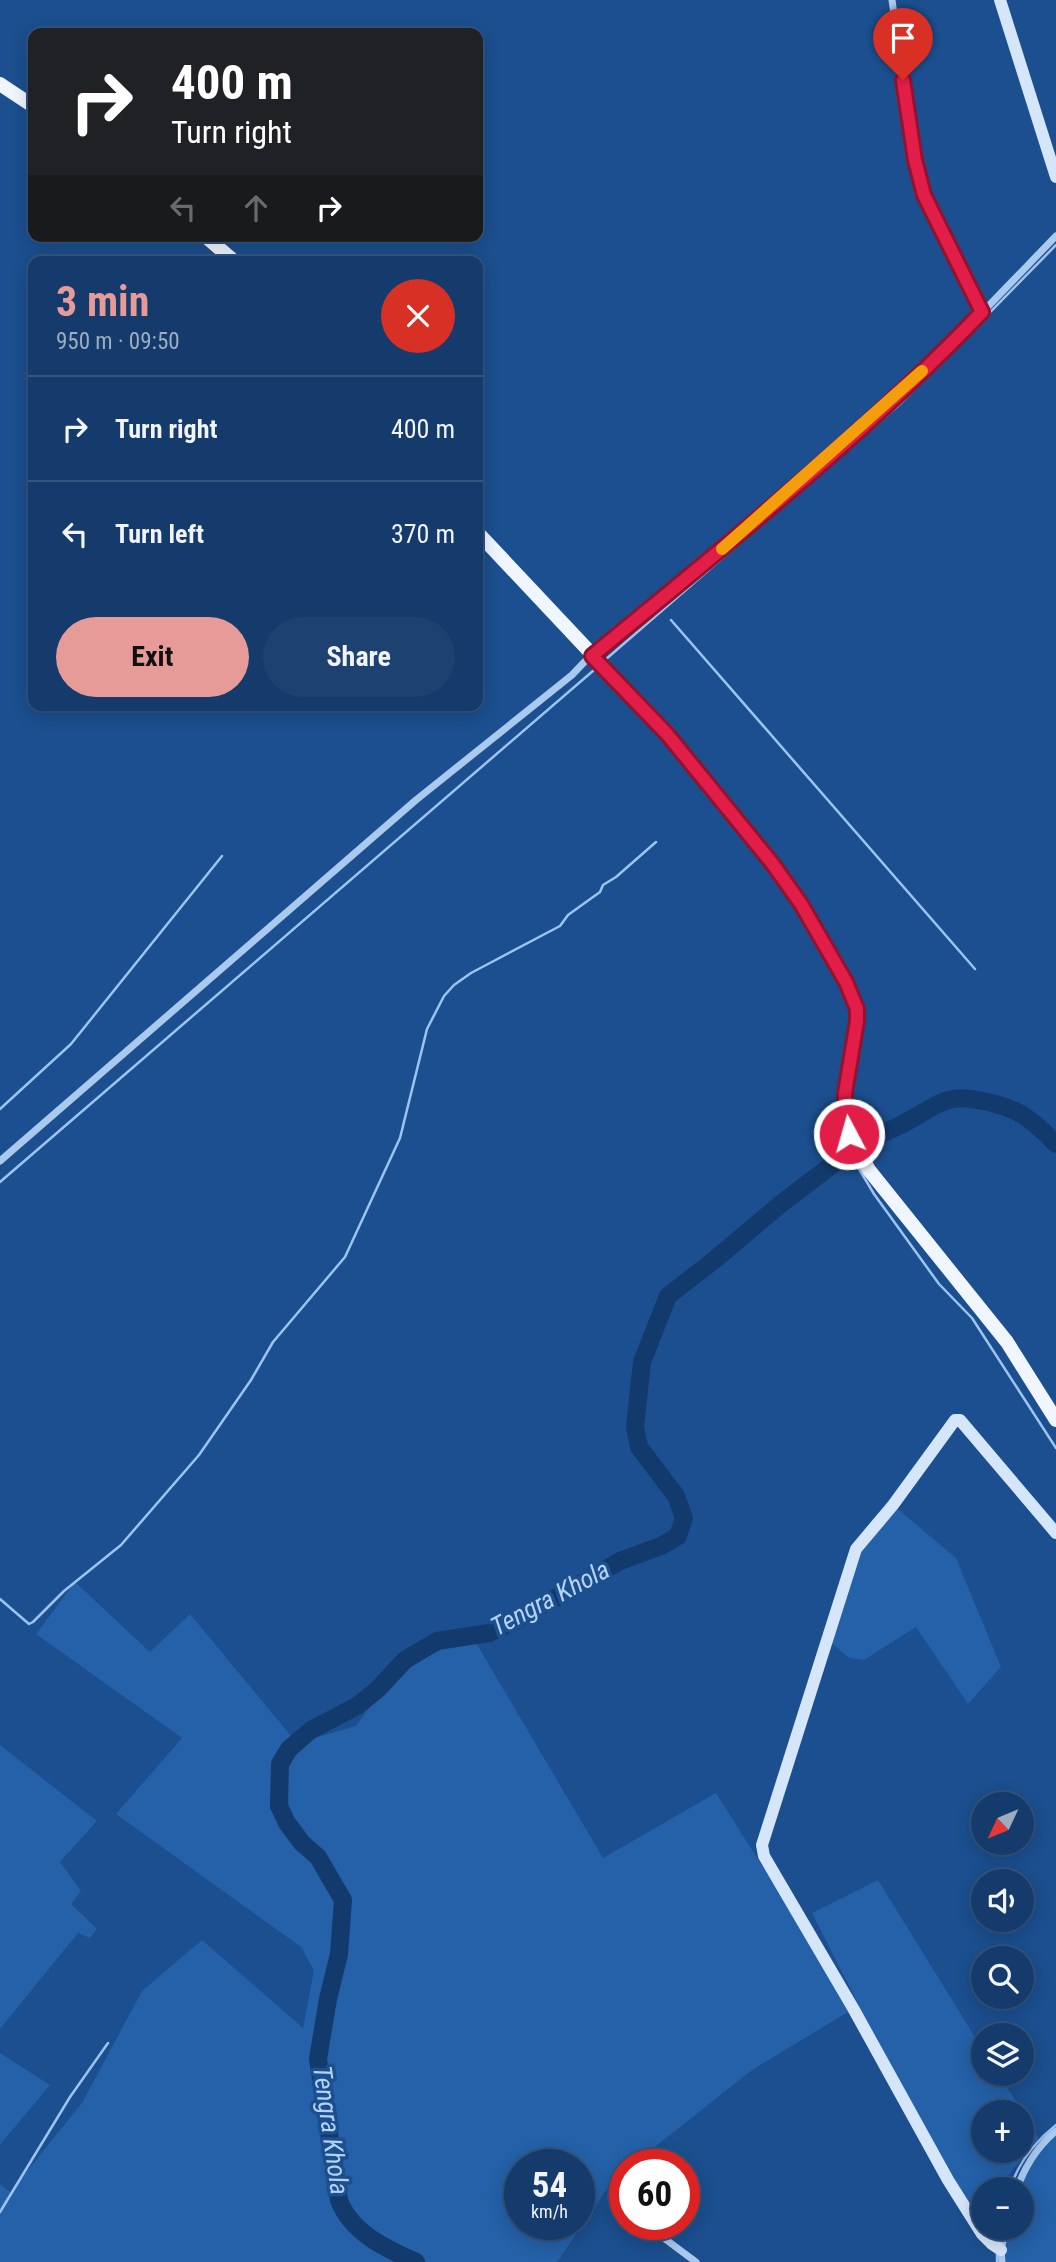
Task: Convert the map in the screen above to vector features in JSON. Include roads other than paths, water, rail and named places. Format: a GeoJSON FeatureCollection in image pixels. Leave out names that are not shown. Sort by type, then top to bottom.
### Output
{"type":"FeatureCollection","features":[{"type":"Feature","properties":{"kind":"main road"},"geometry":{"type":"LineString","coordinates":[[0,84],[28,103]]}},
{"type":"Feature","properties":{"kind":"main road"},"geometry":{"type":"LineString","coordinates":[[212,242],[228,256]]}},
{"type":"Feature","properties":{"kind":"main road"},"geometry":{"type":"LineString","coordinates":[[483,538],[667,734],[772,863],[801,904],[846,982],[857,1009],[845,1093],[845,1119],[849,1134],[869,1170],[1007,1342],[1056,1420]]}},
{"type":"Feature","properties":{"kind":"street"},"geometry":{"type":"LineString","coordinates":[[892,0],[915,160],[924,195],[982,312]]}},
{"type":"Feature","properties":{"kind":"street"},"geometry":{"type":"LineString","coordinates":[[1000,0],[1056,177]]}},
{"type":"Feature","properties":{"kind":"street"},"geometry":{"type":"LineString","coordinates":[[0,1161],[416,800],[572,675],[840,446],[945,351],[1056,236]]}},
{"type":"Feature","properties":{"kind":"street"},"geometry":{"type":"LineString","coordinates":[[1001,2256],[982,2234],[948,2180],[853,2008],[764,1856],[762,1845],[856,1549],[893,1505],[955,1420],[960,1420],[1056,1532]]}},
{"type":"Feature","properties":{"kind":"street"},"geometry":{"type":"LineString","coordinates":[[1021,2177],[1041,2143],[1056,2131]]}},
{"type":"Feature","properties":{"kind":"street"},"geometry":{"type":"LineString","coordinates":[[666,2240],[696,2262]]}},
{"type":"Feature","properties":{"kind":"waterway"},"geometry":{"type":"LineString","coordinates":[[605,660],[900,404],[1056,245]]}},
{"type":"Feature","properties":{"kind":"waterway"},"geometry":{"type":"LineString","coordinates":[[671,620],[975,969]]}},
{"type":"Feature","properties":{"kind":"waterway"},"geometry":{"type":"LineString","coordinates":[[0,1182],[594,670]]}},
{"type":"Feature","properties":{"kind":"waterway"},"geometry":{"type":"LineString","coordinates":[[0,1599],[29,1624],[64,1591],[121,1545],[199,1455],[251,1380],[273,1342],[345,1257],[400,1138],[427,1029],[444,996],[471,973],[560,926],[568,915],[600,892],[603,885],[656,842]]}},
{"type":"Feature","properties":{"kind":"waterway"},"geometry":{"type":"LineString","coordinates":[[0,1109],[71,1044],[222,856]]}},
{"type":"Feature","properties":{"kind":"waterway"},"geometry":{"type":"LineString","coordinates":[[882,1133],[940,1103],[967,1098],[1015,1111],[1039,1127],[1056,1144]]}},
{"type":"Feature","properties":{"kind":"waterway"},"geometry":{"type":"LineString","coordinates":[[849,1152],[874,1194],[939,1284],[972,1318],[1056,1448]]}},
{"type":"Feature","properties":{"kind":"waterway","name":"Tengra Khola"},"geometry":{"type":"LineString","coordinates":[[416,2262],[361,2231],[352,2222],[339,2200],[318,2059],[339,1954],[343,1900],[318,1857],[302,1843],[287,1823],[279,1806],[280,1764],[289,1749],[311,1730],[357,1706],[377,1690],[405,1660],[437,1641],[489,1633],[620,1561],[661,1546],[678,1536],[684,1518],[676,1496],[639,1447],[635,1427],[642,1362],[668,1296],[849,1152]]}},
{"type":"Feature","properties":{"kind":"waterway"},"geometry":{"type":"LineString","coordinates":[[0,2212],[70,2097],[108,2043]]}},
{"type":"Feature","properties":{"kind":"waterway"},"geometry":{"type":"LineString","coordinates":[[1015,2177],[1028,2154],[1056,2125]]}},
{"type":"Feature","properties":{"kind":"waterway"},"geometry":{"type":"LineString","coordinates":[[997,2251],[997,2262]]}}]}
